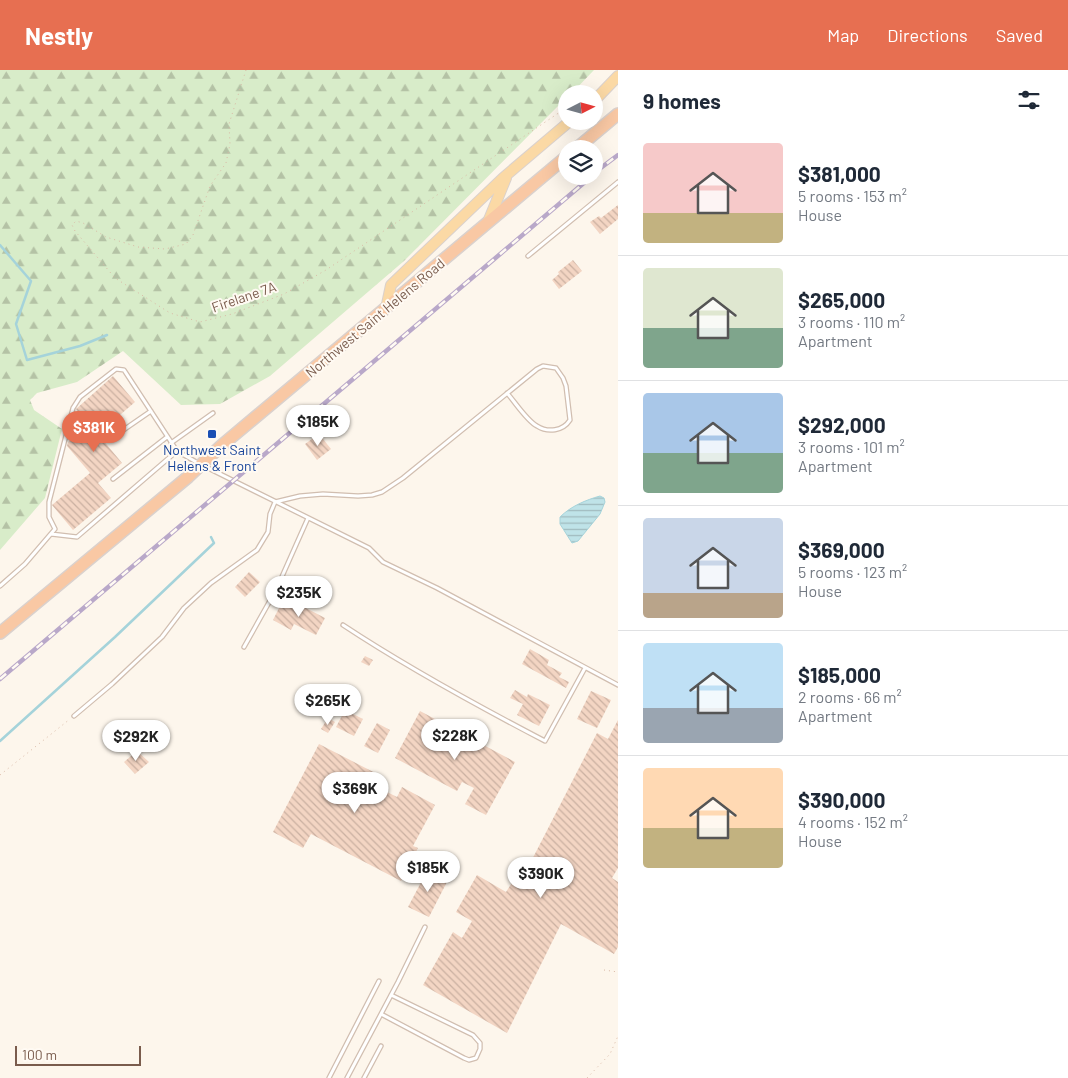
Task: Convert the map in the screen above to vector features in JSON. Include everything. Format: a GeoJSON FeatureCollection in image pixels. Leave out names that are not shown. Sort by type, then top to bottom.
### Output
{"type":"FeatureCollection","features":[{"type":"Feature","properties":{"kind":"highway"},"geometry":{"type":"LineString","coordinates":[[587,140],[618,114]]}},
{"type":"Feature","properties":{"kind":"highway","name":"Northwest Saint Helens Road"},"geometry":{"type":"LineString","coordinates":[[0,633],[558,164]]}},
{"type":"Feature","properties":{"kind":"main road"},"geometry":{"type":"LineString","coordinates":[[603,92],[618,76]]}},
{"type":"Feature","properties":{"kind":"main road"},"geometry":{"type":"LineString","coordinates":[[386,309],[391,285],[440,236],[507,174],[559,130]]}},
{"type":"Feature","properties":{"kind":"main road"},"geometry":{"type":"LineString","coordinates":[[488,223],[507,174]]}},
{"type":"Feature","properties":{"kind":"lane"},"geometry":{"type":"LineString","coordinates":[[528,256],[618,182]]}},
{"type":"Feature","properties":{"kind":"lane"},"geometry":{"type":"LineString","coordinates":[[275,502],[300,496],[323,494],[358,496],[382,492],[403,478],[537,368],[543,366],[556,368],[563,378],[566,386],[570,420],[556,430],[537,426],[507,393]]}},
{"type":"Feature","properties":{"kind":"lane"},"geometry":{"type":"LineString","coordinates":[[0,586],[25,564],[55,529],[49,517],[50,502],[73,408],[80,397],[116,370],[124,370],[177,451],[369,548],[383,562],[437,588],[618,686]]}},
{"type":"Feature","properties":{"kind":"lane"},"geometry":{"type":"LineString","coordinates":[[122,431],[151,411]]}},
{"type":"Feature","properties":{"kind":"lane"},"geometry":{"type":"LineString","coordinates":[[171,443],[213,413]]}},
{"type":"Feature","properties":{"kind":"lane"},"geometry":{"type":"LineString","coordinates":[[113,479],[167,436]]}},
{"type":"Feature","properties":{"kind":"lane"},"geometry":{"type":"LineString","coordinates":[[51,534],[77,536],[177,451]]}},
{"type":"Feature","properties":{"kind":"lane"},"geometry":{"type":"LineString","coordinates":[[74,716],[112,684],[162,637],[184,608],[211,583],[257,550],[268,532],[270,514],[275,502]]}},
{"type":"Feature","properties":{"kind":"lane"},"geometry":{"type":"LineString","coordinates":[[244,647],[276,590],[308,518]]}},
{"type":"Feature","properties":{"kind":"lane"},"geometry":{"type":"LineString","coordinates":[[343,626],[461,698],[545,741],[585,668]]}},
{"type":"Feature","properties":{"kind":"lane"},"geometry":{"type":"LineString","coordinates":[[347,1078],[392,995],[425,927]]}},
{"type":"Feature","properties":{"kind":"lane"},"geometry":{"type":"LineString","coordinates":[[328,1078],[379,981]]}},
{"type":"Feature","properties":{"kind":"lane"},"geometry":{"type":"LineString","coordinates":[[381,1014],[464,1058],[469,1060],[476,1058],[480,1043],[474,1035],[392,995]]}},
{"type":"Feature","properties":{"kind":"lane"},"geometry":{"type":"LineString","coordinates":[[364,1078],[381,1046]]}},
{"type":"Feature","properties":{"kind":"path","name":"Firelane 7A"},"geometry":{"type":"LineString","coordinates":[[246,70],[228,124],[230,144],[226,163],[210,186],[193,236],[186,244],[165,249],[138,247],[106,237],[84,223],[76,221],[72,225],[74,231],[115,278],[170,313],[200,322],[232,314],[284,294],[326,270],[558,113]]}},
{"type":"Feature","properties":{"kind":"path"},"geometry":{"type":"LineString","coordinates":[[0,775],[74,716]]}},
{"type":"Feature","properties":{"kind":"path"},"geometry":{"type":"LineString","coordinates":[[604,970],[618,972]]}},
{"type":"Feature","properties":{"kind":"path"},"geometry":{"type":"LineString","coordinates":[[587,1078],[610,1054],[618,1036]]}},
{"type":"Feature","properties":{"kind":"green space"},"geometry":{"type":"Polygon","coordinates":[[[0,70],[594,70],[580,85],[558,85],[558,106],[404,261],[270,376],[220,404],[181,405],[123,351],[77,382],[37,393],[30,400],[34,410],[62,429],[45,498],[0,550],[0,70]]]}},
{"type":"Feature","properties":{"kind":"water"},"geometry":{"type":"Polygon","coordinates":[[[600,496],[604,498],[605,502],[600,514],[578,541],[572,543],[560,524],[560,517],[579,504],[600,496]]]}},
{"type":"Feature","properties":{"kind":"building"},"geometry":{"type":"Polygon","coordinates":[[[618,205],[618,219],[600,234],[590,222],[599,216],[601,218],[618,205]]]}},
{"type":"Feature","properties":{"kind":"building"},"geometry":{"type":"Polygon","coordinates":[[[573,260],[582,271],[559,289],[552,280],[559,274],[558,272],[573,260]]]}},
{"type":"Feature","properties":{"kind":"building"},"geometry":{"type":"Polygon","coordinates":[[[113,376],[135,402],[98,434],[122,463],[98,483],[111,498],[73,530],[52,505],[90,473],[67,446],[68,442],[89,424],[76,409],[113,376]]]}},
{"type":"Feature","properties":{"kind":"building"},"geometry":{"type":"Polygon","coordinates":[[[319,434],[331,449],[317,460],[305,444],[319,434]]]}},
{"type":"Feature","properties":{"kind":"building"},"geometry":{"type":"Polygon","coordinates":[[[249,572],[260,582],[245,597],[235,587],[249,572]]]}},
{"type":"Feature","properties":{"kind":"building"},"geometry":{"type":"Polygon","coordinates":[[[282,602],[295,609],[298,604],[325,618],[316,635],[294,624],[291,630],[273,620],[282,602]]]}},
{"type":"Feature","properties":{"kind":"building"},"geometry":{"type":"Polygon","coordinates":[[[530,649],[549,660],[547,665],[562,673],[559,677],[569,682],[566,688],[522,664],[530,649]]]}},
{"type":"Feature","properties":{"kind":"building"},"geometry":{"type":"Polygon","coordinates":[[[365,656],[373,660],[369,666],[361,662],[365,656]]]}},
{"type":"Feature","properties":{"kind":"building"},"geometry":{"type":"Polygon","coordinates":[[[515,690],[527,697],[528,694],[550,705],[539,726],[517,715],[523,704],[510,698],[515,690]]]}},
{"type":"Feature","properties":{"kind":"building"},"geometry":{"type":"Polygon","coordinates":[[[591,691],[611,700],[597,728],[577,719],[591,691]]]}},
{"type":"Feature","properties":{"kind":"building"},"geometry":{"type":"Polygon","coordinates":[[[345,710],[363,719],[354,736],[336,727],[345,710]]]}},
{"type":"Feature","properties":{"kind":"building"},"geometry":{"type":"Polygon","coordinates":[[[420,711],[515,762],[486,815],[465,804],[474,788],[462,782],[457,791],[395,758],[420,711]]]}},
{"type":"Feature","properties":{"kind":"building"},"geometry":{"type":"Polygon","coordinates":[[[328,718],[335,722],[328,733],[321,729],[328,718]]]}},
{"type":"Feature","properties":{"kind":"building"},"geometry":{"type":"Polygon","coordinates":[[[618,720],[618,868],[612,878],[618,882],[618,947],[614,954],[561,924],[507,1033],[423,985],[453,932],[462,938],[472,921],[456,912],[477,875],[506,892],[515,878],[521,881],[597,733],[608,739],[618,720]]]}},
{"type":"Feature","properties":{"kind":"building"},"geometry":{"type":"Polygon","coordinates":[[[377,723],[390,730],[378,753],[364,746],[377,723]]]}},
{"type":"Feature","properties":{"kind":"building"},"geometry":{"type":"Polygon","coordinates":[[[319,744],[383,777],[377,787],[397,797],[402,787],[435,805],[413,846],[418,848],[401,881],[311,834],[303,848],[273,832],[319,744]]]}},
{"type":"Feature","properties":{"kind":"building"},"geometry":{"type":"Polygon","coordinates":[[[137,751],[149,762],[135,774],[124,762],[137,751]]]}},
{"type":"Feature","properties":{"kind":"building"},"geometry":{"type":"Polygon","coordinates":[[[428,869],[448,880],[429,917],[408,907],[428,869]]]}},
{"type":"Feature","properties":{"kind":"waterway"},"geometry":{"type":"LineString","coordinates":[[0,245],[31,281],[16,324],[27,360],[80,346],[107,335]]}},
{"type":"Feature","properties":{"kind":"waterway"},"geometry":{"type":"LineString","coordinates":[[0,741],[115,637],[214,543],[211,537]]}},
{"type":"Feature","properties":{"kind":"railway"},"geometry":{"type":"LineString","coordinates":[[603,166],[618,155]]}},
{"type":"Feature","properties":{"kind":"railway"},"geometry":{"type":"LineString","coordinates":[[0,679],[581,185]]}},
{"type":"Feature","properties":{"kind":"place","name":"Northwest Saint Helens & Front"},"geometry":{"type":"Point","coordinates":[212,434]}}]}
